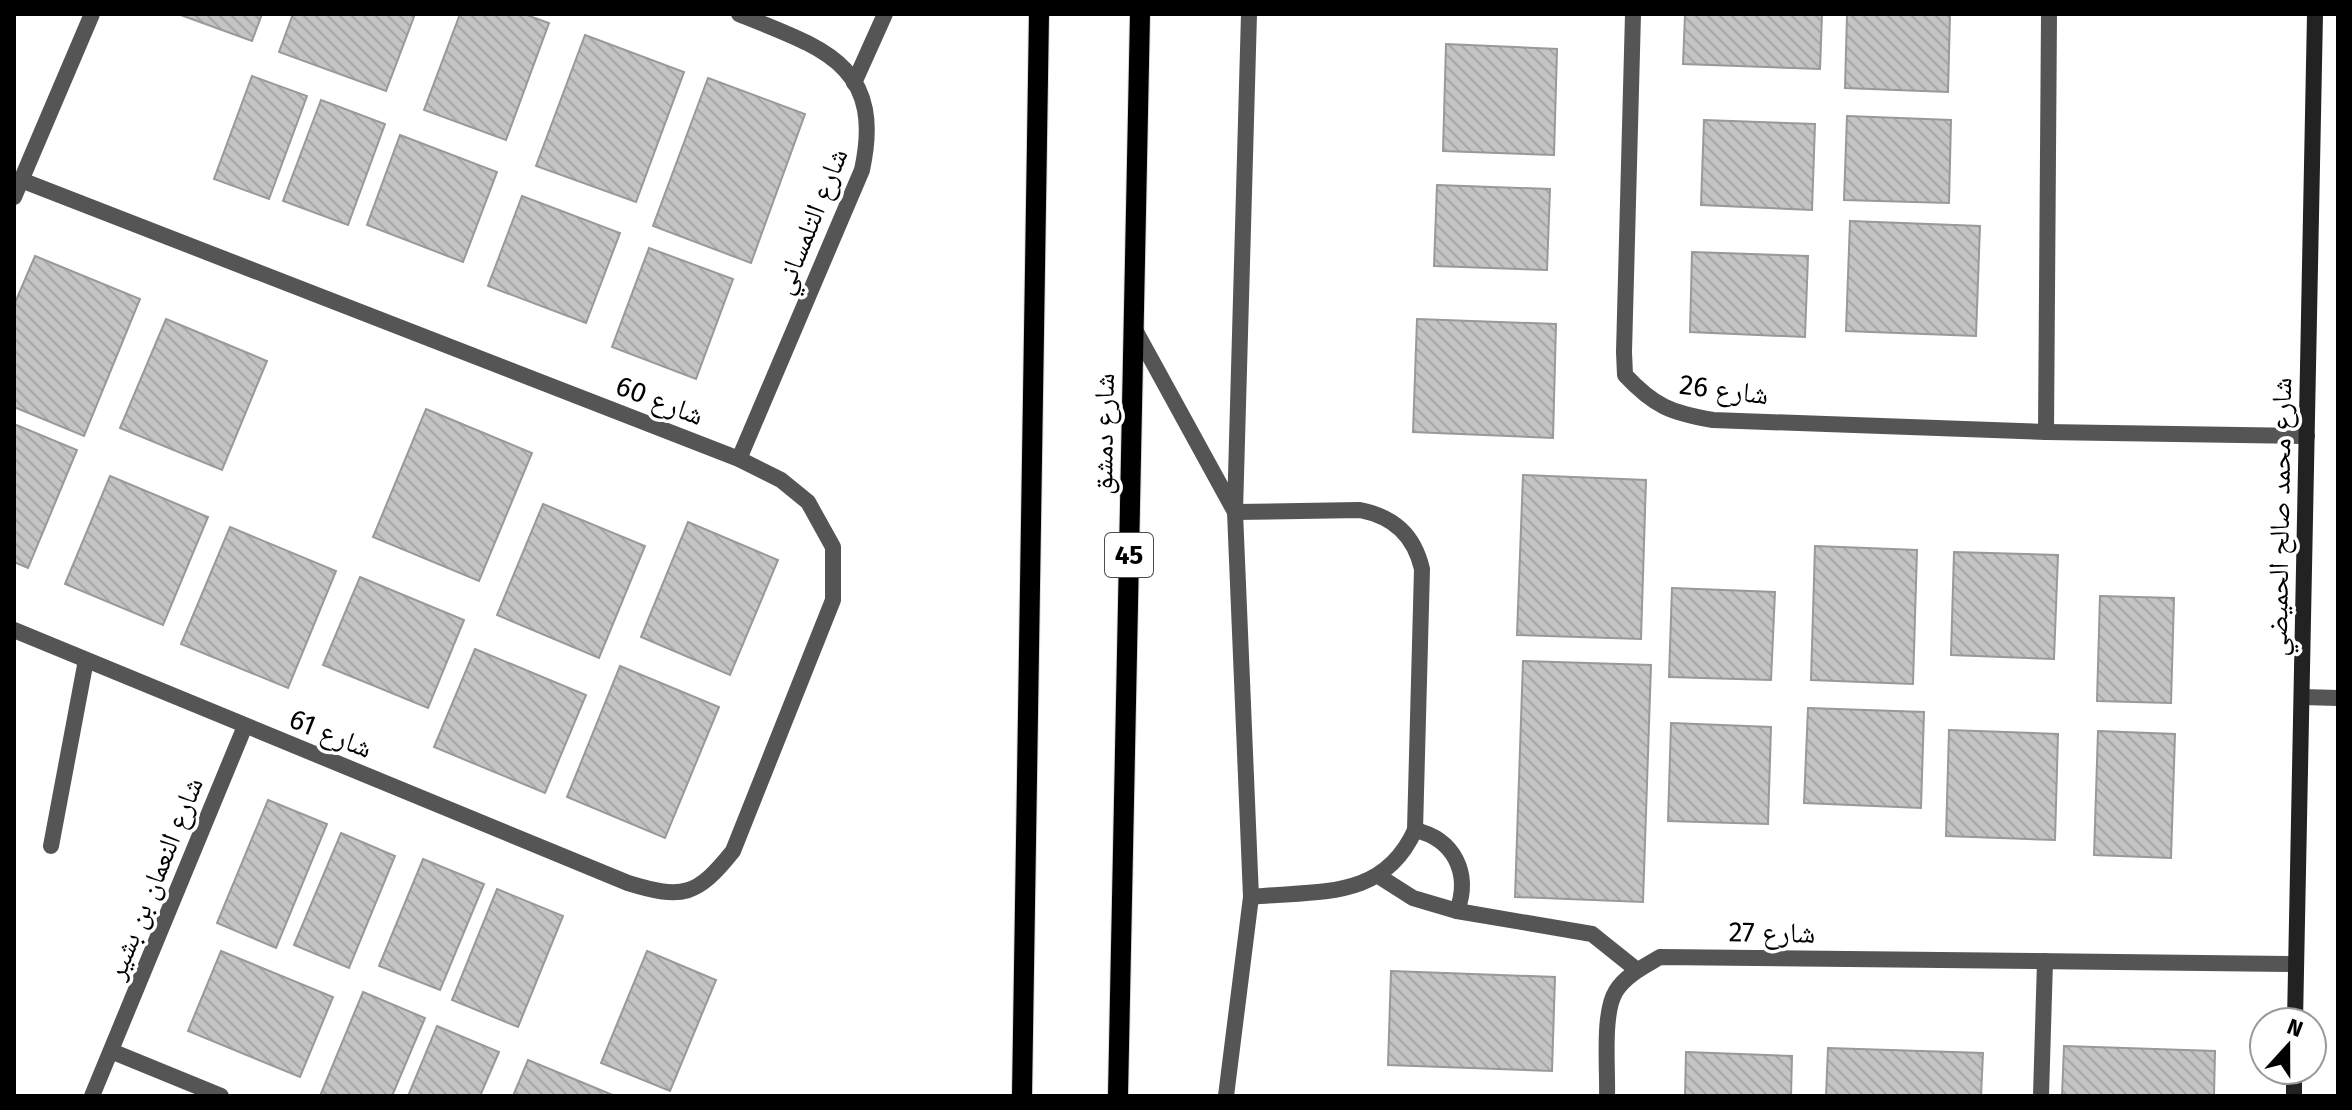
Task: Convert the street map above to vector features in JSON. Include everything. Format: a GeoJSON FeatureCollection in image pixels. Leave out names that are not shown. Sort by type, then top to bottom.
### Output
{"type":"FeatureCollection","features":[{"type":"Feature","properties":{"kind":"main road"},"geometry":{"type":"LineString","coordinates":[[1022,1096],[1037,14]]}},
{"type":"Feature","properties":{"kind":"main road","name":"شارع دمشق"},"geometry":{"type":"LineString","coordinates":[[1118,1096],[1140,14]]}},
{"type":"Feature","properties":{"kind":"street"},"geometry":{"type":"LineString","coordinates":[[14,197],[92,14]]}},
{"type":"Feature","properties":{"kind":"street","name":"شارع التلمساني"},"geometry":{"type":"LineString","coordinates":[[739,14],[820,47],[845,68],[863,96],[869,136],[862,170],[739,459]]}},
{"type":"Feature","properties":{"kind":"street"},"geometry":{"type":"LineString","coordinates":[[854,83],[885,14]]}},
{"type":"Feature","properties":{"kind":"street"},"geometry":{"type":"LineString","coordinates":[[1226,1096],[1251,897],[1235,512],[1249,14]]}},
{"type":"Feature","properties":{"kind":"street","name":"شارع 26"},"geometry":{"type":"LineString","coordinates":[[1633,14],[1624,352],[1625,375],[1647,399],[1676,414],[1713,420],[2046,432],[2307,436]]}},
{"type":"Feature","properties":{"kind":"street"},"geometry":{"type":"LineString","coordinates":[[2046,432],[2049,14]]}},
{"type":"Feature","properties":{"kind":"street","name":"شارع محمد صالح الحميضي"},"geometry":{"type":"LineString","coordinates":[[2295,1006],[2315,14]]}},
{"type":"Feature","properties":{"kind":"street","name":"شارع 60"},"geometry":{"type":"LineString","coordinates":[[21,180],[739,459],[781,480],[808,502],[833,547],[833,600],[733,851],[710,880],[689,893],[663,894],[628,883]]}},
{"type":"Feature","properties":{"kind":"street"},"geometry":{"type":"LineString","coordinates":[[1133,327],[1235,512]]}},
{"type":"Feature","properties":{"kind":"street"},"geometry":{"type":"LineString","coordinates":[[1235,512],[1360,510],[1389,519],[1411,540],[1422,569],[1415,830],[1395,864],[1380,877],[1362,886],[1251,897]]}},
{"type":"Feature","properties":{"kind":"street","name":"شارع 61"},"geometry":{"type":"LineString","coordinates":[[14,630],[628,883]]}},
{"type":"Feature","properties":{"kind":"street"},"geometry":{"type":"LineString","coordinates":[[51,846],[86,660]]}},
{"type":"Feature","properties":{"kind":"street"},"geometry":{"type":"LineString","coordinates":[[2302,697],[2338,698]]}},
{"type":"Feature","properties":{"kind":"street","name":"شارع النعمان بن بشير"},"geometry":{"type":"LineString","coordinates":[[92,1096],[245,726]]}},
{"type":"Feature","properties":{"kind":"street"},"geometry":{"type":"LineString","coordinates":[[1415,830],[1439,839],[1457,859],[1464,885],[1457,911]]}},
{"type":"Feature","properties":{"kind":"street"},"geometry":{"type":"LineString","coordinates":[[1380,877],[1413,898],[1457,911],[1592,934],[1637,970],[1615,992],[1608,1022],[1607,1096]]}},
{"type":"Feature","properties":{"kind":"street","name":"شارع 27"},"geometry":{"type":"LineString","coordinates":[[1637,970],[1660,957],[2296,964]]}},
{"type":"Feature","properties":{"kind":"street"},"geometry":{"type":"LineString","coordinates":[[2041,1096],[2045,961]]}},
{"type":"Feature","properties":{"kind":"street"},"geometry":{"type":"LineString","coordinates":[[111,1051],[221,1096]]}},
{"type":"Feature","properties":{"kind":"building"},"geometry":{"type":"Polygon","coordinates":[[[178,14],[262,14],[252,41],[178,14]]]}},
{"type":"Feature","properties":{"kind":"building"},"geometry":{"type":"Polygon","coordinates":[[[293,14],[415,14],[386,91],[279,52],[293,14]]]}},
{"type":"Feature","properties":{"kind":"building"},"geometry":{"type":"Polygon","coordinates":[[[460,14],[524,14],[549,23],[506,140],[424,110],[460,14]]]}},
{"type":"Feature","properties":{"kind":"building"},"geometry":{"type":"Polygon","coordinates":[[[1685,14],[1822,14],[1820,69],[1683,64],[1685,14]]]}},
{"type":"Feature","properties":{"kind":"building"},"geometry":{"type":"Polygon","coordinates":[[[1847,14],[1950,14],[1948,92],[1845,88],[1847,14]]]}},
{"type":"Feature","properties":{"kind":"building"},"geometry":{"type":"Polygon","coordinates":[[[585,35],[684,72],[636,202],[536,166],[585,35]]]}},
{"type":"Feature","properties":{"kind":"building"},"geometry":{"type":"Polygon","coordinates":[[[1446,44],[1557,49],[1554,155],[1443,151],[1446,44]]]}},
{"type":"Feature","properties":{"kind":"building"},"geometry":{"type":"Polygon","coordinates":[[[252,76],[307,96],[269,199],[214,179],[252,76]]]}},
{"type":"Feature","properties":{"kind":"building"},"geometry":{"type":"Polygon","coordinates":[[[708,78],[805,114],[751,263],[653,226],[708,78]]]}},
{"type":"Feature","properties":{"kind":"building"},"geometry":{"type":"Polygon","coordinates":[[[321,100],[385,124],[348,225],[283,201],[321,100]]]}},
{"type":"Feature","properties":{"kind":"building"},"geometry":{"type":"Polygon","coordinates":[[[1847,116],[1951,120],[1949,203],[1844,200],[1847,116]]]}},
{"type":"Feature","properties":{"kind":"building"},"geometry":{"type":"Polygon","coordinates":[[[1704,120],[1815,124],[1812,210],[1701,205],[1704,120]]]}},
{"type":"Feature","properties":{"kind":"building"},"geometry":{"type":"Polygon","coordinates":[[[400,135],[497,172],[463,262],[367,225],[400,135]]]}},
{"type":"Feature","properties":{"kind":"building"},"geometry":{"type":"Polygon","coordinates":[[[1437,185],[1550,189],[1547,270],[1434,266],[1437,185]]]}},
{"type":"Feature","properties":{"kind":"building"},"geometry":{"type":"Polygon","coordinates":[[[522,196],[620,233],[586,323],[488,286],[522,196]]]}},
{"type":"Feature","properties":{"kind":"building"},"geometry":{"type":"Polygon","coordinates":[[[1850,221],[1980,226],[1976,336],[1846,331],[1850,221]]]}},
{"type":"Feature","properties":{"kind":"building"},"geometry":{"type":"Polygon","coordinates":[[[649,248],[733,279],[696,379],[612,347],[649,248]]]}},
{"type":"Feature","properties":{"kind":"building"},"geometry":{"type":"Polygon","coordinates":[[[1692,252],[1808,256],[1805,337],[1690,332],[1692,252]]]}},
{"type":"Feature","properties":{"kind":"building"},"geometry":{"type":"Polygon","coordinates":[[[35,256],[140,299],[84,436],[14,407],[14,305],[35,256]]]}},
{"type":"Feature","properties":{"kind":"building"},"geometry":{"type":"Polygon","coordinates":[[[166,319],[267,361],[222,470],[120,428],[166,319]]]}},
{"type":"Feature","properties":{"kind":"building"},"geometry":{"type":"Polygon","coordinates":[[[1417,319],[1556,324],[1553,438],[1413,432],[1417,319]]]}},
{"type":"Feature","properties":{"kind":"building"},"geometry":{"type":"Polygon","coordinates":[[[426,409],[532,453],[479,581],[373,537],[426,409]]]}},
{"type":"Feature","properties":{"kind":"building"},"geometry":{"type":"Polygon","coordinates":[[[14,424],[77,450],[28,568],[14,562],[14,424]]]}},
{"type":"Feature","properties":{"kind":"building"},"geometry":{"type":"Polygon","coordinates":[[[1523,475],[1646,480],[1641,639],[1517,635],[1523,475]]]}},
{"type":"Feature","properties":{"kind":"building"},"geometry":{"type":"Polygon","coordinates":[[[110,476],[208,517],[163,625],[65,584],[110,476]]]}},
{"type":"Feature","properties":{"kind":"building"},"geometry":{"type":"Polygon","coordinates":[[[543,504],[645,546],[599,658],[497,615],[543,504]]]}},
{"type":"Feature","properties":{"kind":"building"},"geometry":{"type":"Polygon","coordinates":[[[688,522],[778,560],[730,675],[641,637],[688,522]]]}},
{"type":"Feature","properties":{"kind":"building"},"geometry":{"type":"Polygon","coordinates":[[[230,527],[336,571],[288,688],[181,644],[230,527]]]}},
{"type":"Feature","properties":{"kind":"building"},"geometry":{"type":"Polygon","coordinates":[[[1815,546],[1917,550],[1913,684],[1811,680],[1815,546]]]}},
{"type":"Feature","properties":{"kind":"building"},"geometry":{"type":"Polygon","coordinates":[[[1954,552],[2058,555],[2054,659],[1951,655],[1954,552]]]}},
{"type":"Feature","properties":{"kind":"building"},"geometry":{"type":"Polygon","coordinates":[[[360,577],[464,620],[428,708],[323,665],[360,577]]]}},
{"type":"Feature","properties":{"kind":"building"},"geometry":{"type":"Polygon","coordinates":[[[1672,588],[1775,592],[1771,680],[1669,677],[1672,588]]]}},
{"type":"Feature","properties":{"kind":"building"},"geometry":{"type":"Polygon","coordinates":[[[2100,596],[2174,598],[2171,703],[2097,701],[2100,596]]]}},
{"type":"Feature","properties":{"kind":"building"},"geometry":{"type":"Polygon","coordinates":[[[475,649],[586,695],[545,793],[434,747],[475,649]]]}},
{"type":"Feature","properties":{"kind":"building"},"geometry":{"type":"Polygon","coordinates":[[[1523,661],[1651,665],[1643,902],[1515,897],[1523,661]]]}},
{"type":"Feature","properties":{"kind":"building"},"geometry":{"type":"Polygon","coordinates":[[[620,666],[719,707],[665,838],[567,797],[620,666]]]}},
{"type":"Feature","properties":{"kind":"building"},"geometry":{"type":"Polygon","coordinates":[[[1808,708],[1924,712],[1921,808],[1804,803],[1808,708]]]}},
{"type":"Feature","properties":{"kind":"building"},"geometry":{"type":"Polygon","coordinates":[[[1671,723],[1771,727],[1768,824],[1668,821],[1671,723]]]}},
{"type":"Feature","properties":{"kind":"building"},"geometry":{"type":"Polygon","coordinates":[[[1949,730],[2058,734],[2055,840],[1946,836],[1949,730]]]}},
{"type":"Feature","properties":{"kind":"building"},"geometry":{"type":"Polygon","coordinates":[[[2098,731],[2175,734],[2171,858],[2094,855],[2098,731]]]}},
{"type":"Feature","properties":{"kind":"building"},"geometry":{"type":"Polygon","coordinates":[[[268,800],[327,824],[276,948],[217,923],[268,800]]]}},
{"type":"Feature","properties":{"kind":"building"},"geometry":{"type":"Polygon","coordinates":[[[341,833],[395,856],[349,968],[294,945],[341,833]]]}},
{"type":"Feature","properties":{"kind":"building"},"geometry":{"type":"Polygon","coordinates":[[[423,859],[484,884],[440,990],[379,966],[423,859]]]}},
{"type":"Feature","properties":{"kind":"building"},"geometry":{"type":"Polygon","coordinates":[[[497,889],[563,916],[518,1027],[452,1000],[497,889]]]}},
{"type":"Feature","properties":{"kind":"building"},"geometry":{"type":"Polygon","coordinates":[[[221,951],[333,997],[300,1077],[188,1031],[221,951]]]}},
{"type":"Feature","properties":{"kind":"building"},"geometry":{"type":"Polygon","coordinates":[[[647,951],[716,980],[670,1091],[601,1063],[647,951]]]}},
{"type":"Feature","properties":{"kind":"building"},"geometry":{"type":"Polygon","coordinates":[[[1391,971],[1555,977],[1552,1071],[1388,1065],[1391,971]]]}},
{"type":"Feature","properties":{"kind":"building"},"geometry":{"type":"Polygon","coordinates":[[[363,992],[425,1018],[392,1096],[320,1096],[363,992]]]}},
{"type":"Feature","properties":{"kind":"building"},"geometry":{"type":"Polygon","coordinates":[[[437,1026],[499,1052],[480,1096],[408,1096],[437,1026]]]}},
{"type":"Feature","properties":{"kind":"building"},"geometry":{"type":"Polygon","coordinates":[[[2064,1046],[2215,1051],[2214,1096],[2062,1096],[2064,1046]]]}},
{"type":"Feature","properties":{"kind":"building"},"geometry":{"type":"Polygon","coordinates":[[[1828,1048],[1983,1053],[1981,1096],[1826,1096],[1828,1048]]]}},
{"type":"Feature","properties":{"kind":"building"},"geometry":{"type":"Polygon","coordinates":[[[1686,1052],[1792,1056],[1791,1096],[1685,1096],[1686,1052]]]}},
{"type":"Feature","properties":{"kind":"building"},"geometry":{"type":"Polygon","coordinates":[[[528,1060],[615,1096],[513,1096],[528,1060]]]}}]}
